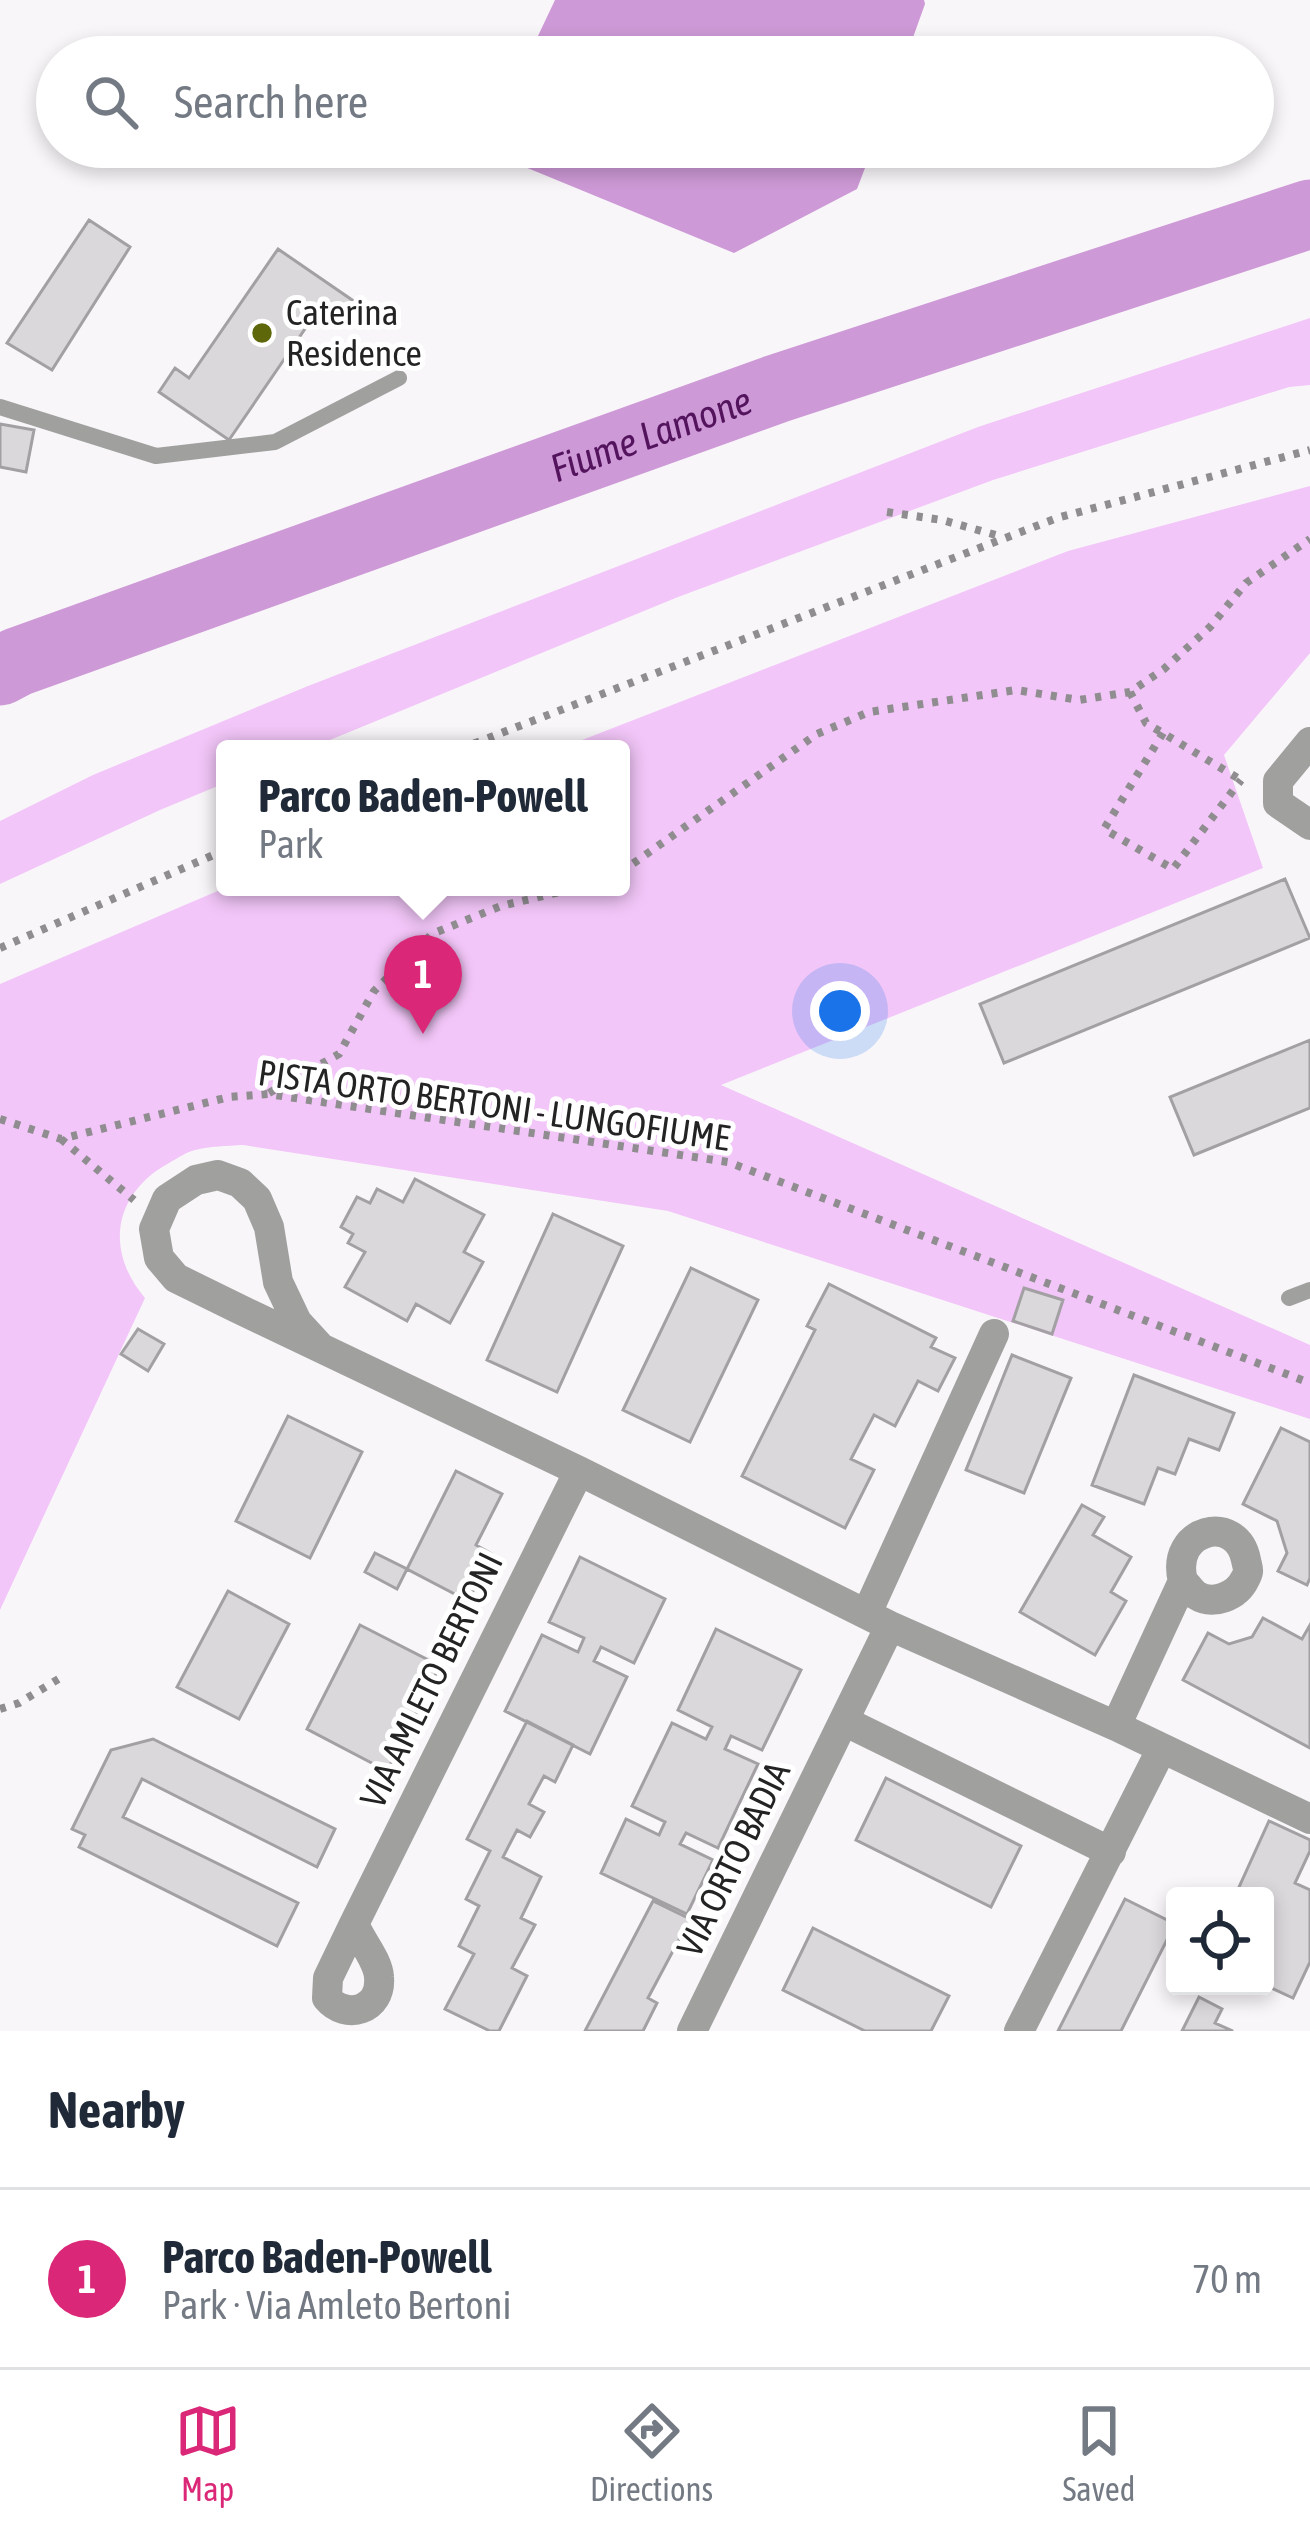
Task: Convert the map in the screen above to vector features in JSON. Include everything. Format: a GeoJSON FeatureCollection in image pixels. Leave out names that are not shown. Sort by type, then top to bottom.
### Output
{"type":"FeatureCollection","features":[{"type":"Feature","properties":{"kind":"street"},"geometry":{"type":"LineString","coordinates":[[1310,742],[1278,782],[1278,802],[1310,825]]}},
{"type":"Feature","properties":{"kind":"street"},"geometry":{"type":"LineString","coordinates":[[320,1347],[297,1322],[278,1282],[268,1227],[257,1199],[240,1183],[218,1175],[196,1180],[166,1198],[154,1229],[158,1258],[176,1278],[878,1620],[1310,1819]]}},
{"type":"Feature","properties":{"kind":"street"},"geometry":{"type":"LineString","coordinates":[[878,1620],[994,1334]]}},
{"type":"Feature","properties":{"kind":"street","name":"VIA AMLETO BERTONI"},"geometry":{"type":"LineString","coordinates":[[354,1924],[579,1471]]}},
{"type":"Feature","properties":{"kind":"street"},"geometry":{"type":"LineString","coordinates":[[1116,1726],[1183,1581]]}},
{"type":"Feature","properties":{"kind":"street","name":"VIA ORTO BADIA"},"geometry":{"type":"LineString","coordinates":[[692,2031],[844,1721],[878,1620]]}},
{"type":"Feature","properties":{"kind":"street"},"geometry":{"type":"LineString","coordinates":[[844,1721],[1111,1852]]}},
{"type":"Feature","properties":{"kind":"street"},"geometry":{"type":"LineString","coordinates":[[1019,2031],[1161,1750]]}},
{"type":"Feature","properties":{"kind":"lane"},"geometry":{"type":"LineString","coordinates":[[0,407],[156,456],[275,442],[399,378]]}},
{"type":"Feature","properties":{"kind":"lane"},"geometry":{"type":"LineString","coordinates":[[1289,1298],[1310,1290]]}},
{"type":"Feature","properties":{"kind":"path"},"geometry":{"type":"LineString","coordinates":[[483,740],[1057,518],[1310,450]]}},
{"type":"Feature","properties":{"kind":"path"},"geometry":{"type":"LineString","coordinates":[[887,512],[942,520],[1005,538]]}},
{"type":"Feature","properties":{"kind":"path"},"geometry":{"type":"LineString","coordinates":[[630,866],[817,734],[869,712],[1016,690],[1079,700],[1130,692],[1210,627],[1246,583],[1310,539]]}},
{"type":"Feature","properties":{"kind":"path"},"geometry":{"type":"LineString","coordinates":[[1130,692],[1146,723],[1278,802]]}},
{"type":"Feature","properties":{"kind":"path"},"geometry":{"type":"LineString","coordinates":[[1163,733],[1105,830],[1173,869],[1241,780]]}},
{"type":"Feature","properties":{"kind":"path"},"geometry":{"type":"LineString","coordinates":[[0,948],[216,854]]}},
{"type":"Feature","properties":{"kind":"path"},"geometry":{"type":"LineString","coordinates":[[268,1094],[339,1054],[374,991],[432,934],[501,906],[543,896]]}},
{"type":"Feature","properties":{"kind":"path","name":"PISTA ORTO BERTONI - LUNGOFIUME"},"geometry":{"type":"LineString","coordinates":[[61,1139],[229,1097],[268,1094],[728,1162],[1310,1383]]}},
{"type":"Feature","properties":{"kind":"path"},"geometry":{"type":"LineString","coordinates":[[0,1119],[61,1139],[158,1220]]}},
{"type":"Feature","properties":{"kind":"path"},"geometry":{"type":"LineString","coordinates":[[0,1709],[65,1675]]}},
{"type":"Feature","properties":{"kind":"shaded area"},"geometry":{"type":"Polygon","coordinates":[[[555,0],[924,0],[925,4],[914,36],[538,36],[555,0]]]}},
{"type":"Feature","properties":{"kind":"shaded area"},"geometry":{"type":"Polygon","coordinates":[[[527,168],[865,168],[857,189],[734,253],[527,168]]]}},
{"type":"Feature","properties":{"kind":"shaded area"},"geometry":{"type":"Polygon","coordinates":[[[1310,318],[1310,385],[1289,387],[993,480],[678,597],[330,740],[216,740],[216,787],[0,884],[0,821],[93,775],[308,686],[978,427],[1310,318]]]}},
{"type":"Feature","properties":{"kind":"shaded area"},"geometry":{"type":"Polygon","coordinates":[[[1310,486],[1310,653],[1224,755],[1263,868],[721,1085],[1310,1345],[1310,1419],[668,1211],[243,1145],[207,1148],[185,1154],[150,1175],[126,1206],[120,1242],[132,1280],[145,1298],[0,1610],[0,984],[216,892],[216,896],[630,896],[630,740],[582,740],[1068,551],[1310,486]]]}},
{"type":"Feature","properties":{"kind":"building"},"geometry":{"type":"Polygon","coordinates":[[[89,220],[130,247],[52,370],[7,343],[89,220]]]}},
{"type":"Feature","properties":{"kind":"building"},"geometry":{"type":"Polygon","coordinates":[[[278,249],[355,302],[341,322],[320,307],[229,440],[159,392],[175,368],[189,378],[278,249]]]}},
{"type":"Feature","properties":{"kind":"building"},"geometry":{"type":"Polygon","coordinates":[[[0,424],[34,430],[26,472],[0,467],[0,424]]]}},
{"type":"Feature","properties":{"kind":"building"},"geometry":{"type":"Polygon","coordinates":[[[1285,879],[1310,938],[1004,1063],[980,1004],[1285,879]]]}},
{"type":"Feature","properties":{"kind":"building"},"geometry":{"type":"Polygon","coordinates":[[[1310,1040],[1310,1108],[1194,1155],[1170,1097],[1310,1040]]]}},
{"type":"Feature","properties":{"kind":"building"},"geometry":{"type":"Polygon","coordinates":[[[415,1179],[484,1215],[464,1252],[483,1262],[450,1323],[416,1304],[407,1321],[345,1287],[365,1252],[348,1243],[353,1234],[341,1227],[357,1197],[370,1203],[377,1189],[403,1202],[415,1179]]]}},
{"type":"Feature","properties":{"kind":"building"},"geometry":{"type":"Polygon","coordinates":[[[553,1214],[623,1246],[557,1392],[487,1360],[553,1214]]]}},
{"type":"Feature","properties":{"kind":"building"},"geometry":{"type":"Polygon","coordinates":[[[691,1268],[758,1300],[690,1442],[623,1410],[691,1268]]]}},
{"type":"Feature","properties":{"kind":"building"},"geometry":{"type":"Polygon","coordinates":[[[829,1284],[936,1338],[931,1347],[955,1358],[938,1391],[918,1381],[895,1426],[874,1415],[851,1459],[874,1470],[845,1528],[742,1476],[815,1330],[807,1326],[829,1284]]]}},
{"type":"Feature","properties":{"kind":"building"},"geometry":{"type":"Polygon","coordinates":[[[1024,1288],[1063,1300],[1052,1334],[1013,1321],[1024,1288]]]}},
{"type":"Feature","properties":{"kind":"building"},"geometry":{"type":"Polygon","coordinates":[[[138,1329],[164,1344],[148,1371],[121,1354],[138,1329]]]}},
{"type":"Feature","properties":{"kind":"building"},"geometry":{"type":"Polygon","coordinates":[[[1012,1355],[1071,1378],[1024,1493],[966,1470],[1012,1355]]]}},
{"type":"Feature","properties":{"kind":"building"},"geometry":{"type":"Polygon","coordinates":[[[1134,1375],[1234,1413],[1219,1450],[1189,1439],[1175,1474],[1158,1468],[1144,1504],[1092,1485],[1134,1375]]]}},
{"type":"Feature","properties":{"kind":"building"},"geometry":{"type":"Polygon","coordinates":[[[288,1416],[362,1452],[310,1558],[236,1521],[288,1416]]]}},
{"type":"Feature","properties":{"kind":"building"},"geometry":{"type":"Polygon","coordinates":[[[1281,1428],[1310,1442],[1307,1585],[1278,1571],[1287,1553],[1277,1521],[1243,1504],[1281,1428]]]}},
{"type":"Feature","properties":{"kind":"building"},"geometry":{"type":"Polygon","coordinates":[[[456,1471],[502,1494],[476,1545],[492,1554],[468,1601],[407,1569],[456,1471]]]}},
{"type":"Feature","properties":{"kind":"building"},"geometry":{"type":"Polygon","coordinates":[[[1082,1505],[1104,1517],[1093,1535],[1131,1557],[1111,1592],[1126,1601],[1095,1655],[1020,1612],[1082,1505]]]}},
{"type":"Feature","properties":{"kind":"building"},"geometry":{"type":"Polygon","coordinates":[[[375,1553],[407,1569],[397,1589],[365,1572],[375,1553]]]}},
{"type":"Feature","properties":{"kind":"building"},"geometry":{"type":"Polygon","coordinates":[[[580,1557],[665,1599],[634,1663],[601,1647],[594,1661],[627,1677],[590,1754],[505,1711],[542,1635],[578,1652],[584,1638],[549,1622],[580,1557]]]}},
{"type":"Feature","properties":{"kind":"building"},"geometry":{"type":"Polygon","coordinates":[[[228,1591],[289,1624],[239,1719],[177,1687],[228,1591]]]}},
{"type":"Feature","properties":{"kind":"building"},"geometry":{"type":"Polygon","coordinates":[[[1263,1618],[1302,1639],[1310,1625],[1310,1748],[1183,1680],[1208,1633],[1229,1644],[1252,1637],[1263,1618]]]}},
{"type":"Feature","properties":{"kind":"building"},"geometry":{"type":"Polygon","coordinates":[[[360,1625],[440,1666],[387,1771],[307,1729],[360,1625]]]}},
{"type":"Feature","properties":{"kind":"building"},"geometry":{"type":"Polygon","coordinates":[[[716,1629],[801,1670],[762,1750],[731,1736],[725,1749],[758,1764],[718,1848],[686,1833],[680,1844],[713,1860],[687,1914],[601,1873],[626,1819],[659,1835],[665,1822],[632,1806],[672,1723],[706,1739],[712,1727],[678,1710],[716,1629]]]}},
{"type":"Feature","properties":{"kind":"building"},"geometry":{"type":"Polygon","coordinates":[[[527,1721],[573,1745],[555,1782],[544,1776],[529,1804],[544,1812],[530,1837],[517,1830],[503,1857],[541,1877],[521,1918],[535,1925],[512,1968],[527,1976],[499,2031],[490,2031],[445,2009],[474,1954],[459,1946],[479,1906],[466,1899],[490,1851],[467,1839],[527,1721]]]}},
{"type":"Feature","properties":{"kind":"building"},"geometry":{"type":"Polygon","coordinates":[[[153,1739],[335,1829],[317,1867],[142,1779],[123,1817],[298,1903],[277,1946],[79,1847],[85,1835],[72,1829],[111,1750],[153,1739]]]}},
{"type":"Feature","properties":{"kind":"building"},"geometry":{"type":"Polygon","coordinates":[[[886,1778],[1021,1846],[991,1907],[856,1840],[886,1778]]]}},
{"type":"Feature","properties":{"kind":"building"},"geometry":{"type":"Polygon","coordinates":[[[1269,1821],[1310,1840],[1310,1851],[1295,1883],[1310,1890],[1310,1962],[1293,1998],[1274,1989],[1274,1887],[1239,1887],[1269,1821]]]}},
{"type":"Feature","properties":{"kind":"building"},"geometry":{"type":"Polygon","coordinates":[[[1125,1899],[1166,1920],[1166,1942],[1121,2031],[1058,2031],[1125,1899]]]}},
{"type":"Feature","properties":{"kind":"building"},"geometry":{"type":"Polygon","coordinates":[[[653,1901],[690,1919],[648,1998],[657,2003],[643,2031],[585,2031],[653,1901]]]}},
{"type":"Feature","properties":{"kind":"building"},"geometry":{"type":"Polygon","coordinates":[[[813,1928],[949,1996],[931,2031],[865,2031],[783,1990],[813,1928]]]}},
{"type":"Feature","properties":{"kind":"building"},"geometry":{"type":"Polygon","coordinates":[[[1199,1997],[1222,2009],[1215,2023],[1233,2031],[1182,2031],[1199,1997]]]}},
{"type":"Feature","properties":{"kind":"waterway","name":"Fiume Lamone"},"geometry":{"type":"LineString","coordinates":[[0,671],[776,389],[1310,214]]}},
{"type":"Feature","properties":{"kind":"place","name":"Caterina Residence"},"geometry":{"type":"Point","coordinates":[262,333]}},
{"type":"Feature","properties":{"kind":"place","name":"Parco Baden-Powell"},"geometry":{"type":"Point","coordinates":[423,1034]}}]}
